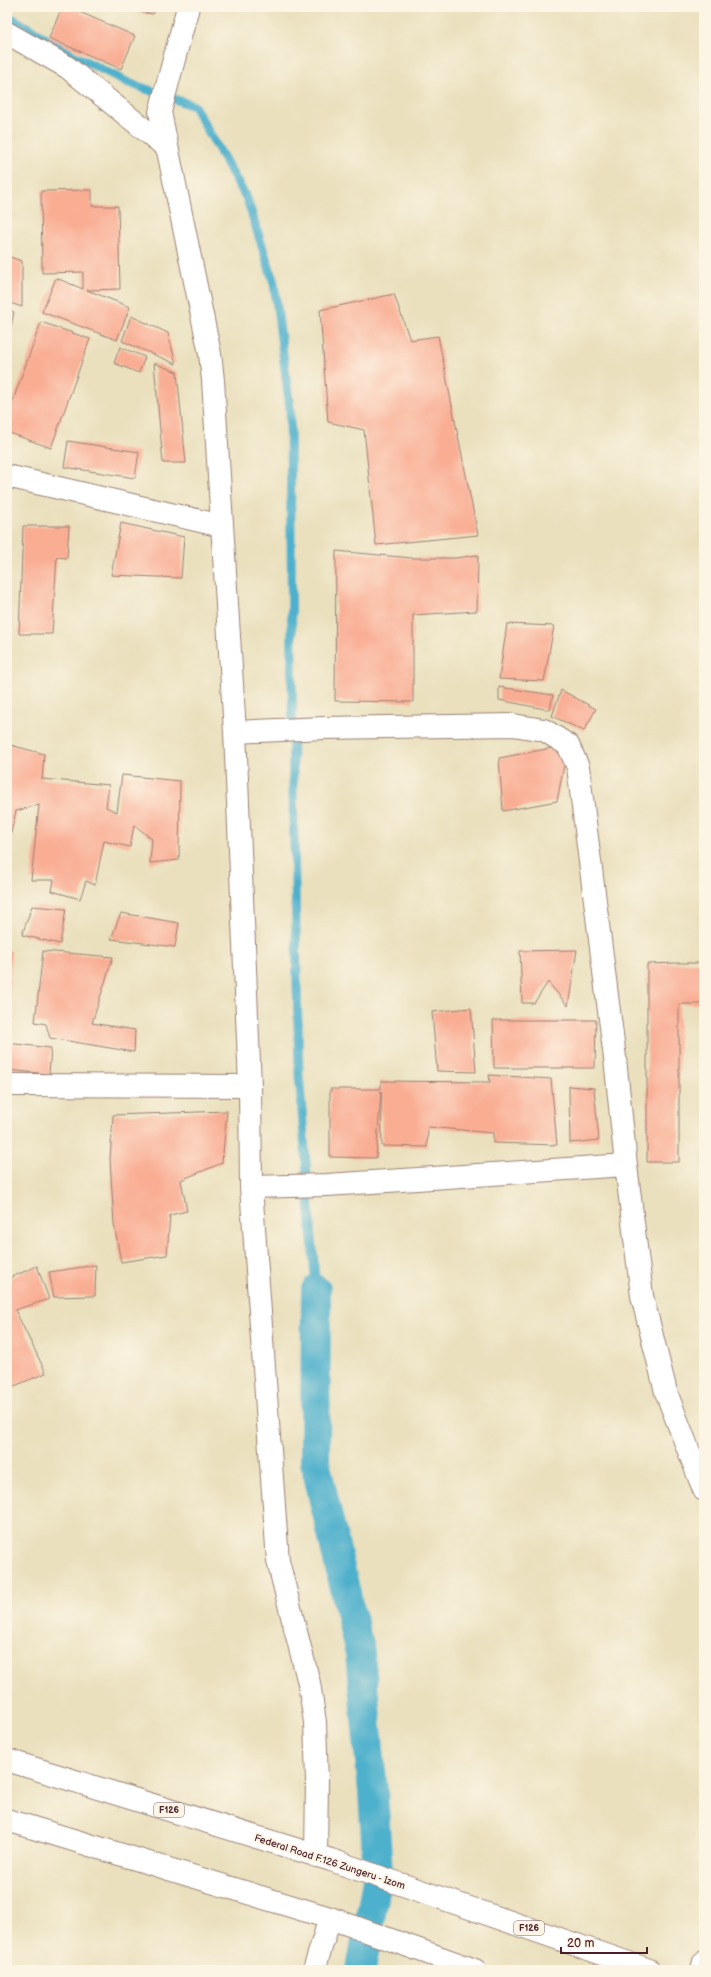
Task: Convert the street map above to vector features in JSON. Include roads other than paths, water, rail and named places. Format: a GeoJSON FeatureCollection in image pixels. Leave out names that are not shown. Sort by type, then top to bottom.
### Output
{"type":"FeatureCollection","features":[{"type":"Feature","properties":{"kind":"street"},"geometry":{"type":"LineString","coordinates":[[188,7],[160,112],[166,147],[210,354],[235,732],[250,1086],[251,1187],[278,1561],[309,1683],[314,1722],[323,1858]]}},
{"type":"Feature","properties":{"kind":"street"},"geometry":{"type":"LineString","coordinates":[[7,33],[67,67],[166,147]]}},
{"type":"Feature","properties":{"kind":"street"},"geometry":{"type":"LineString","coordinates":[[7,476],[222,526]]}},
{"type":"Feature","properties":{"kind":"street"},"geometry":{"type":"LineString","coordinates":[[235,732],[270,732],[324,728],[513,726],[544,730],[568,745],[578,767],[615,1058],[642,1296],[666,1392],[704,1490]]}},
{"type":"Feature","properties":{"kind":"street"},"geometry":{"type":"LineString","coordinates":[[7,1085],[250,1086]]}},
{"type":"Feature","properties":{"kind":"street"},"geometry":{"type":"LineString","coordinates":[[251,1187],[326,1185],[626,1165]]}},
{"type":"Feature","properties":{"kind":"street","name":"Federal Road F.126 Zungeru - Izom"},"geometry":{"type":"LineString","coordinates":[[7,1760],[409,1886],[649,1970]]}},
{"type":"Feature","properties":{"kind":"street"},"geometry":{"type":"LineString","coordinates":[[7,1820],[395,1940],[475,1970]]}},
{"type":"Feature","properties":{"kind":"street"},"geometry":{"type":"LineString","coordinates":[[314,1970],[335,1921]]}},
{"type":"Feature","properties":{"kind":"street"},"geometry":{"type":"LineString","coordinates":[[702,1970],[704,1962]]}},
{"type":"Feature","properties":{"kind":"waterway"},"geometry":{"type":"LineString","coordinates":[[7,15],[73,55],[129,83],[194,106],[247,199],[274,283],[290,409],[293,788],[299,1073],[316,1290]]}},
{"type":"Feature","properties":{"kind":"waterway"},"geometry":{"type":"LineString","coordinates":[[316,1290],[315,1462],[360,1653],[373,1792],[378,1874],[361,1970]]}}]}
